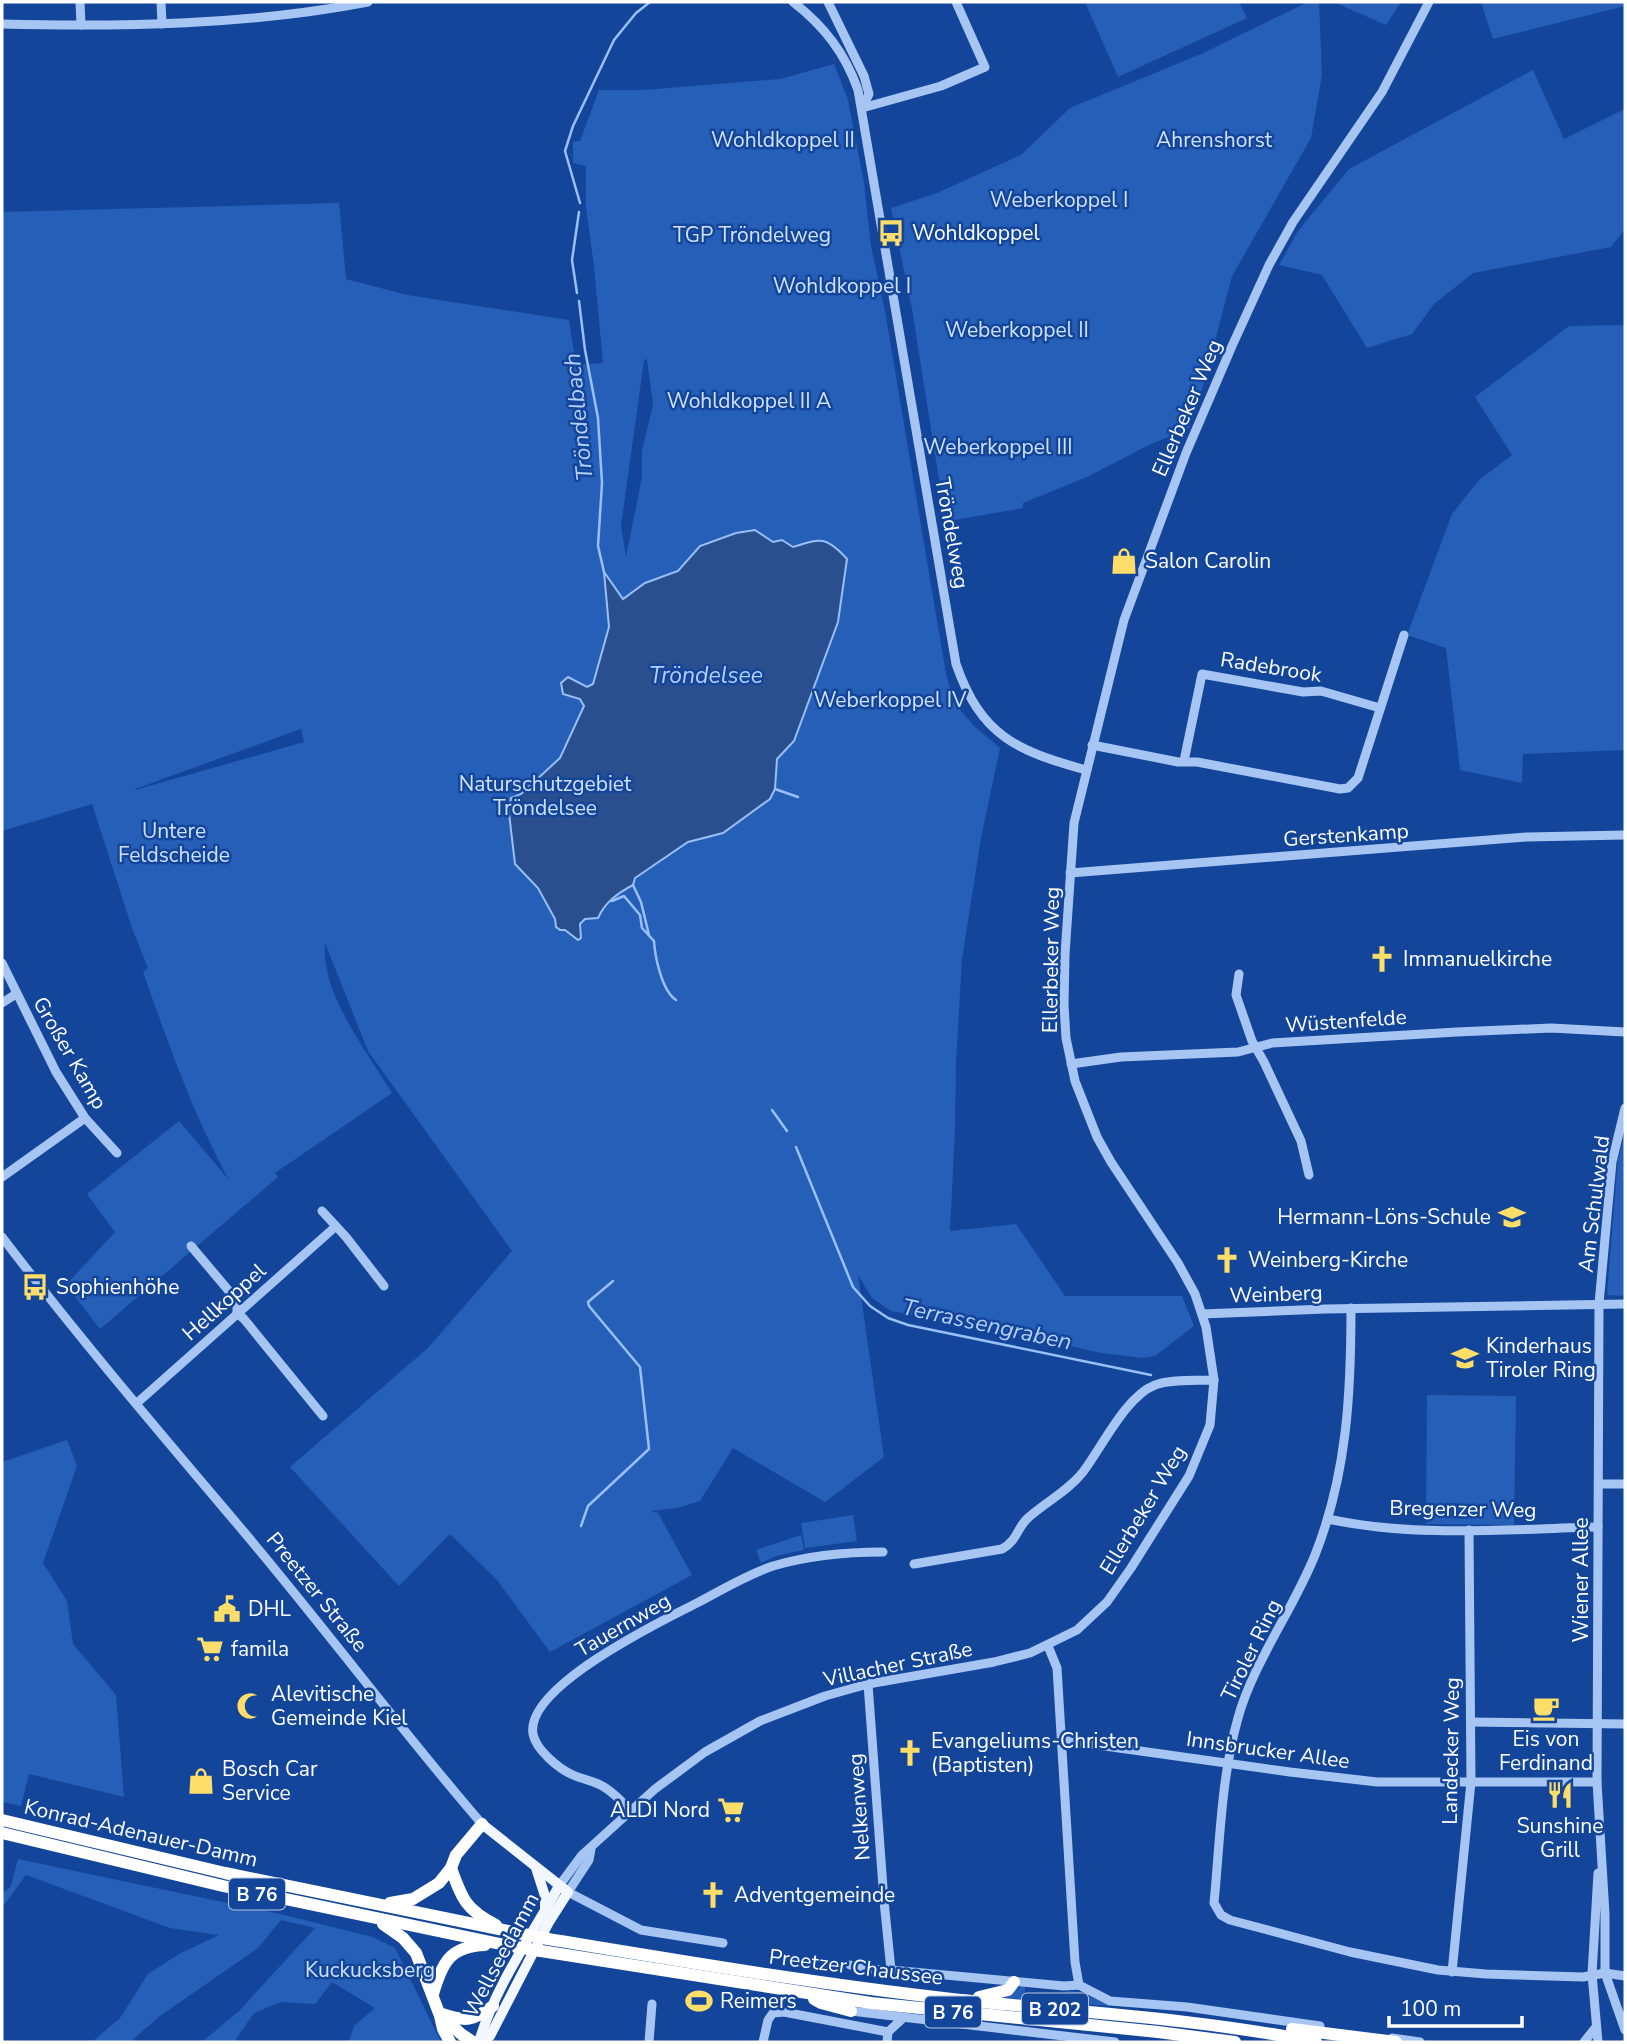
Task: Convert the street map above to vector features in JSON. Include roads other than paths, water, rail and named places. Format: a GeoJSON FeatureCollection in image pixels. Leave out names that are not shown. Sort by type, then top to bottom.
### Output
{"type":"FeatureCollection","features":[{"type":"Feature","properties":{"kind":"highway","name":"Konrad-Adenauer-Damm"},"geometry":{"type":"LineString","coordinates":[[2,1820],[510,1936]]}},
{"type":"Feature","properties":{"kind":"highway"},"geometry":{"type":"LineString","coordinates":[[376,1905],[400,1903],[421,1896],[439,1883],[451,1868],[456,1855],[482,1824]]}},
{"type":"Feature","properties":{"kind":"highway","name":"Konrad-Adenauer-Damm"},"geometry":{"type":"LineString","coordinates":[[2,1833],[377,1919],[510,1936]]}},
{"type":"Feature","properties":{"kind":"highway"},"geometry":{"type":"LineString","coordinates":[[451,1868],[458,1891],[474,1914],[510,1936]]}},
{"type":"Feature","properties":{"kind":"highway"},"geometry":{"type":"LineString","coordinates":[[377,1919],[412,1948],[433,1994],[443,2029],[450,2042]]}},
{"type":"Feature","properties":{"kind":"highway"},"geometry":{"type":"LineString","coordinates":[[433,1994],[440,1971],[451,1956],[467,1947],[510,1936]]}},
{"type":"Feature","properties":{"kind":"highway","name":"Preetzer Chaussee"},"geometry":{"type":"LineString","coordinates":[[510,1936],[548,1939],[784,1978],[955,1999],[1155,2018],[1316,2042]]}},
{"type":"Feature","properties":{"kind":"highway","name":"Preetzer Chaussee"},"geometry":{"type":"LineString","coordinates":[[510,1936],[541,1951],[871,2003],[1235,2042]]}},
{"type":"Feature","properties":{"kind":"highway"},"geometry":{"type":"LineString","coordinates":[[955,1999],[1002,1992],[1011,1988],[1014,1982]]}},
{"type":"Feature","properties":{"kind":"highway"},"geometry":{"type":"LineString","coordinates":[[805,1993],[821,2003],[851,2011]]}},
{"type":"Feature","properties":{"kind":"highway"},"geometry":{"type":"LineString","coordinates":[[439,2012],[458,2019],[474,2019],[493,2006]]}},
{"type":"Feature","properties":{"kind":"highway"},"geometry":{"type":"LineString","coordinates":[[439,2012],[473,2042]]}},
{"type":"Feature","properties":{"kind":"highway"},"geometry":{"type":"LineString","coordinates":[[1246,2030],[1288,2029],[1396,2042]]}},
{"type":"Feature","properties":{"kind":"main road","name":"Preetzer Straße"},"geometry":{"type":"LineString","coordinates":[[482,1824],[564,1889]]}},
{"type":"Feature","properties":{"kind":"main road"},"geometry":{"type":"LineString","coordinates":[[536,1868],[545,1896],[545,1908]]}},
{"type":"Feature","properties":{"kind":"main road","name":"Wellseedamm"},"geometry":{"type":"LineString","coordinates":[[481,2042],[493,2006],[511,1968],[545,1908],[564,1889]]}},
{"type":"Feature","properties":{"kind":"main road","name":"Wellseedamm"},"geometry":{"type":"LineString","coordinates":[[481,2042],[490,2036],[564,1889]]}},
{"type":"Feature","properties":{"kind":"street"},"geometry":{"type":"LineString","coordinates":[[80,2],[81,25]]}},
{"type":"Feature","properties":{"kind":"street"},"geometry":{"type":"LineString","coordinates":[[161,2],[162,24]]}},
{"type":"Feature","properties":{"kind":"street"},"geometry":{"type":"LineString","coordinates":[[310,2],[312,12]]}},
{"type":"Feature","properties":{"kind":"street"},"geometry":{"type":"LineString","coordinates":[[2,24],[162,24],[312,12],[368,2]]}},
{"type":"Feature","properties":{"kind":"street","name":"Tröndelweg"},"geometry":{"type":"LineString","coordinates":[[793,2],[821,26],[843,56],[852,73],[862,108],[960,674],[974,704],[997,732],[1014,745],[1036,756],[1086,770]]}},
{"type":"Feature","properties":{"kind":"street","name":"Tröndelweg"},"geometry":{"type":"LineString","coordinates":[[828,2],[864,76],[869,94],[862,108]]}},
{"type":"Feature","properties":{"kind":"street"},"geometry":{"type":"LineString","coordinates":[[862,108],[941,86],[985,67],[956,2]]}},
{"type":"Feature","properties":{"kind":"street","name":"Ellerbeker Weg"},"geometry":{"type":"LineString","coordinates":[[1048,1646],[1077,1630],[1107,1602],[1189,1476],[1210,1425],[1214,1380],[1210,1343],[1202,1314],[1178,1262],[1097,1137],[1087,1117],[1070,1064],[1063,1005],[1070,873],[1074,824],[1086,770],[1124,620],[1190,444],[1232,346],[1269,265],[1293,222],[1382,92],[1429,2]]}},
{"type":"Feature","properties":{"kind":"street"},"geometry":{"type":"LineString","coordinates":[[1092,745],[1178,762],[1340,789],[1348,788],[1358,778],[1404,635]]}},
{"type":"Feature","properties":{"kind":"street","name":"Radebrook"},"geometry":{"type":"LineString","coordinates":[[1184,761],[1202,674],[1303,692],[1321,691],[1380,708]]}},
{"type":"Feature","properties":{"kind":"street","name":"Gerstenkamp"},"geometry":{"type":"LineString","coordinates":[[1070,873],[1527,837],[1625,835]]}},
{"type":"Feature","properties":{"kind":"street","name":"Großer Kamp"},"geometry":{"type":"LineString","coordinates":[[2,963],[56,1072],[85,1118],[117,1153]]}},
{"type":"Feature","properties":{"kind":"street"},"geometry":{"type":"LineString","coordinates":[[1239,974],[1236,995],[1252,1041],[1301,1141],[1309,1175]]}},
{"type":"Feature","properties":{"kind":"street"},"geometry":{"type":"LineString","coordinates":[[2,1003],[16,994]]}},
{"type":"Feature","properties":{"kind":"street","name":"Wüstenfelde"},"geometry":{"type":"LineString","coordinates":[[1070,1064],[1121,1057],[1238,1052],[1272,1043],[1503,1029],[1551,1028],[1625,1032]]}},
{"type":"Feature","properties":{"kind":"street","name":"Am Schulwald"},"geometry":{"type":"LineString","coordinates":[[1599,1304],[1612,1161],[1625,1108]]}},
{"type":"Feature","properties":{"kind":"street"},"geometry":{"type":"LineString","coordinates":[[2,1177],[85,1118]]}},
{"type":"Feature","properties":{"kind":"street"},"geometry":{"type":"LineString","coordinates":[[322,1211],[384,1286]]}},
{"type":"Feature","properties":{"kind":"street","name":"Hellkoppel"},"geometry":{"type":"LineString","coordinates":[[137,1403],[335,1227]]}},
{"type":"Feature","properties":{"kind":"street","name":"Preetzer Straße"},"geometry":{"type":"LineString","coordinates":[[2,1237],[57,1309],[482,1824]]}},
{"type":"Feature","properties":{"kind":"street"},"geometry":{"type":"LineString","coordinates":[[191,1246],[234,1297],[237,1313],[323,1416]]}},
{"type":"Feature","properties":{"kind":"street","name":"Wiener Allee"},"geometry":{"type":"LineString","coordinates":[[1599,1304],[1597,1782],[1605,1914],[1605,1973],[1625,2030]]}},
{"type":"Feature","properties":{"kind":"street"},"geometry":{"type":"LineString","coordinates":[[1352,1308],[1625,1304]]}},
{"type":"Feature","properties":{"kind":"street","name":"Weinberg"},"geometry":{"type":"LineString","coordinates":[[1202,1314],[1352,1308]]}},
{"type":"Feature","properties":{"kind":"street","name":"Tiroler Ring"},"geometry":{"type":"LineString","coordinates":[[1352,1308],[1348,1423],[1328,1519],[1301,1586],[1249,1685],[1238,1717],[1228,1763],[1214,1903],[1222,1915],[1230,1920],[1350,1952],[1452,1972],[1583,1977],[1605,1973],[1625,1976]]}},
{"type":"Feature","properties":{"kind":"street"},"geometry":{"type":"LineString","coordinates":[[914,1564],[1002,1549],[1012,1544],[1024,1521],[1082,1474],[1134,1397],[1165,1382],[1214,1380]]}},
{"type":"Feature","properties":{"kind":"street"},"geometry":{"type":"LineString","coordinates":[[1599,1484],[1625,1484]]}},
{"type":"Feature","properties":{"kind":"street","name":"Bregenzer Weg"},"geometry":{"type":"LineString","coordinates":[[1328,1519],[1414,1529],[1598,1527]]}},
{"type":"Feature","properties":{"kind":"street","name":"Landecker Weg"},"geometry":{"type":"LineString","coordinates":[[1452,1972],[1471,1782],[1469,1530]]}},
{"type":"Feature","properties":{"kind":"street","name":"Tauernweg"},"geometry":{"type":"LineString","coordinates":[[631,1810],[607,1788],[566,1772],[536,1744],[532,1732],[534,1718],[552,1696],[571,1677],[618,1644],[757,1572],[809,1557],[849,1552],[883,1552]]}},
{"type":"Feature","properties":{"kind":"street"},"geometry":{"type":"LineString","coordinates":[[1048,1646],[1058,1668],[1075,1962],[1079,1985]]}},
{"type":"Feature","properties":{"kind":"street","name":"Villacher Straße"},"geometry":{"type":"LineString","coordinates":[[564,1889],[582,1855],[631,1810],[685,1766],[742,1731],[780,1712],[867,1684],[994,1662],[1048,1646]]}},
{"type":"Feature","properties":{"kind":"street","name":"Nelkenweg"},"geometry":{"type":"LineString","coordinates":[[867,1684],[891,1970]]}},
{"type":"Feature","properties":{"kind":"street"},"geometry":{"type":"LineString","coordinates":[[1471,1722],[1625,1724]]}},
{"type":"Feature","properties":{"kind":"street","name":"Innsbrucker Allee"},"geometry":{"type":"LineString","coordinates":[[1062,1740],[1377,1782],[1597,1782]]}},
{"type":"Feature","properties":{"kind":"street","name":"Wiener Allee"},"geometry":{"type":"LineString","coordinates":[[1598,2042],[1592,1974],[1600,1856]]}},
{"type":"Feature","properties":{"kind":"street","name":"Preetzer Straße"},"geometry":{"type":"LineString","coordinates":[[564,1889],[641,1930],[723,1942]]}},
{"type":"Feature","properties":{"kind":"street","name":"Preetzer Chaussee"},"geometry":{"type":"LineString","coordinates":[[850,1965],[865,1969],[1064,1986],[1079,1985],[1110,2001],[1202,2009],[1420,2042]]}},
{"type":"Feature","properties":{"kind":"street"},"geometry":{"type":"LineString","coordinates":[[649,2042],[652,2004]]}},
{"type":"Feature","properties":{"kind":"street","name":"Preetzer Chaussee"},"geometry":{"type":"LineString","coordinates":[[851,2011],[1115,2042]]}},
{"type":"Feature","properties":{"kind":"street"},"geometry":{"type":"LineString","coordinates":[[763,2042],[768,2020],[773,2013],[784,2012],[888,2032]]}},
{"type":"Feature","properties":{"kind":"street"},"geometry":{"type":"LineString","coordinates":[[887,2042],[888,2032],[902,2018]]}},
{"type":"Feature","properties":{"kind":"street"},"geometry":{"type":"LineString","coordinates":[[1584,2042],[1596,2027]]}},
{"type":"Feature","properties":{"kind":"water","name":"Tröndelsee"},"geometry":{"type":"Polygon","coordinates":[[[755,530],[773,542],[782,540],[793,547],[823,541],[834,546],[847,559],[838,622],[794,741],[777,759],[775,789],[770,799],[723,833],[688,842],[635,878],[633,885],[613,898],[598,918],[585,919],[580,924],[581,938],[578,940],[556,927],[555,919],[538,888],[515,864],[509,813],[511,798],[521,794],[560,758],[584,706],[580,699],[563,694],[561,683],[568,677],[587,687],[593,684],[609,627],[604,572],[623,599],[645,583],[678,571],[700,546],[736,533],[755,530]]]}},
{"type":"Feature","properties":{"kind":"waterway","name":"Tröndelbach"},"geometry":{"type":"LineString","coordinates":[[580,203],[565,151],[573,126],[614,40],[636,13],[650,2]]}},
{"type":"Feature","properties":{"kind":"waterway","name":"Tröndelbach"},"geometry":{"type":"LineString","coordinates":[[577,293],[572,260],[579,212]]}},
{"type":"Feature","properties":{"kind":"waterway","name":"Tröndelbach"},"geometry":{"type":"LineString","coordinates":[[579,301],[598,418],[602,483],[598,546],[604,572]]}},
{"type":"Feature","properties":{"kind":"waterway"},"geometry":{"type":"LineString","coordinates":[[775,789],[798,797]]}},
{"type":"Feature","properties":{"kind":"waterway"},"geometry":{"type":"LineString","coordinates":[[633,885],[641,902],[649,935]]}},
{"type":"Feature","properties":{"kind":"waterway","name":"Terrassengraben"},"geometry":{"type":"LineString","coordinates":[[612,901],[624,896],[640,915],[642,928],[654,941],[663,982],[676,1000]]}},
{"type":"Feature","properties":{"kind":"waterway","name":"Terrassengraben"},"geometry":{"type":"LineString","coordinates":[[772,1110],[787,1131]]}},
{"type":"Feature","properties":{"kind":"waterway","name":"Terrassengraben"},"geometry":{"type":"LineString","coordinates":[[796,1147],[853,1287],[870,1306],[888,1318],[908,1325],[1151,1375]]}},
{"type":"Feature","properties":{"kind":"waterway"},"geometry":{"type":"LineString","coordinates":[[581,1526],[588,1506],[649,1449],[640,1367],[588,1302],[613,1281]]}},
{"type":"Feature","properties":{"kind":"place","name":"Wohldkoppel"},"geometry":{"type":"Point","coordinates":[891,233]}},
{"type":"Feature","properties":{"kind":"place","name":"Salon Carolin"},"geometry":{"type":"Point","coordinates":[1124,561]}},
{"type":"Feature","properties":{"kind":"place","name":"Immanuelkirche"},"geometry":{"type":"Point","coordinates":[1382,959]}},
{"type":"Feature","properties":{"kind":"place","name":"Hermann-Löns-Schule"},"geometry":{"type":"Point","coordinates":[1512,1217]}},
{"type":"Feature","properties":{"kind":"place","name":"Weinberg-Kirche"},"geometry":{"type":"Point","coordinates":[1227,1260]}},
{"type":"Feature","properties":{"kind":"place","name":"Sophienhöhe"},"geometry":{"type":"Point","coordinates":[35,1287]}},
{"type":"Feature","properties":{"kind":"place","name":"Kinderhaus Tiroler Ring"},"geometry":{"type":"Point","coordinates":[1465,1358]}},
{"type":"Feature","properties":{"kind":"place","name":"DHL"},"geometry":{"type":"Point","coordinates":[227,1609]}},
{"type":"Feature","properties":{"kind":"place","name":"famila"},"geometry":{"type":"Point","coordinates":[210,1649]}},
{"type":"Feature","properties":{"kind":"place","name":"Alevitische Gemeinde Kiel"},"geometry":{"type":"Point","coordinates":[250,1706]}},
{"type":"Feature","properties":{"kind":"place","name":"Eis von Ferdinand"},"geometry":{"type":"Point","coordinates":[1546,1708]}},
{"type":"Feature","properties":{"kind":"place","name":"Evangeliums-Christen (Baptisten)"},"geometry":{"type":"Point","coordinates":[910,1753]}},
{"type":"Feature","properties":{"kind":"place","name":"Bosch Car Service"},"geometry":{"type":"Point","coordinates":[201,1781]}},
{"type":"Feature","properties":{"kind":"place","name":"Sunshine Grill"},"geometry":{"type":"Point","coordinates":[1560,1795]}},
{"type":"Feature","properties":{"kind":"place","name":"ALDI Nord"},"geometry":{"type":"Point","coordinates":[731,1810]}},
{"type":"Feature","properties":{"kind":"place","name":"Adventgemeinde"},"geometry":{"type":"Point","coordinates":[713,1895]}},
{"type":"Feature","properties":{"kind":"place","name":"Reimers"},"geometry":{"type":"Point","coordinates":[699,2001]}},
{"type":"Feature","properties":{"kind":"park label","name":"Wohldkoppel II"},"geometry":{"type":"Point","coordinates":[783,140]}},
{"type":"Feature","properties":{"kind":"park label","name":"Ahrenshorst"},"geometry":{"type":"Point","coordinates":[1214,140]}},
{"type":"Feature","properties":{"kind":"park label","name":"Weberkoppel I"},"geometry":{"type":"Point","coordinates":[1059,200]}},
{"type":"Feature","properties":{"kind":"park label","name":"TGP Tröndelweg"},"geometry":{"type":"Point","coordinates":[752,235]}},
{"type":"Feature","properties":{"kind":"park label","name":"Wohldkoppel I"},"geometry":{"type":"Point","coordinates":[842,286]}},
{"type":"Feature","properties":{"kind":"park label","name":"Weberkoppel II"},"geometry":{"type":"Point","coordinates":[1017,330]}},
{"type":"Feature","properties":{"kind":"park label","name":"Wohldkoppel II A"},"geometry":{"type":"Point","coordinates":[749,401]}},
{"type":"Feature","properties":{"kind":"park label","name":"Weberkoppel III"},"geometry":{"type":"Point","coordinates":[998,447]}},
{"type":"Feature","properties":{"kind":"park label","name":"Weberkoppel IV"},"geometry":{"type":"Point","coordinates":[890,700]}},
{"type":"Feature","properties":{"kind":"park label","name":"Naturschutzgebiet Tröndelsee"},"geometry":{"type":"Point","coordinates":[545,796]}},
{"type":"Feature","properties":{"kind":"park label","name":"Untere Feldscheide"},"geometry":{"type":"Point","coordinates":[174,843]}},
{"type":"Feature","properties":{"kind":"park label","name":"Kuckucksberg"},"geometry":{"type":"Point","coordinates":[370,1970]}}]}
